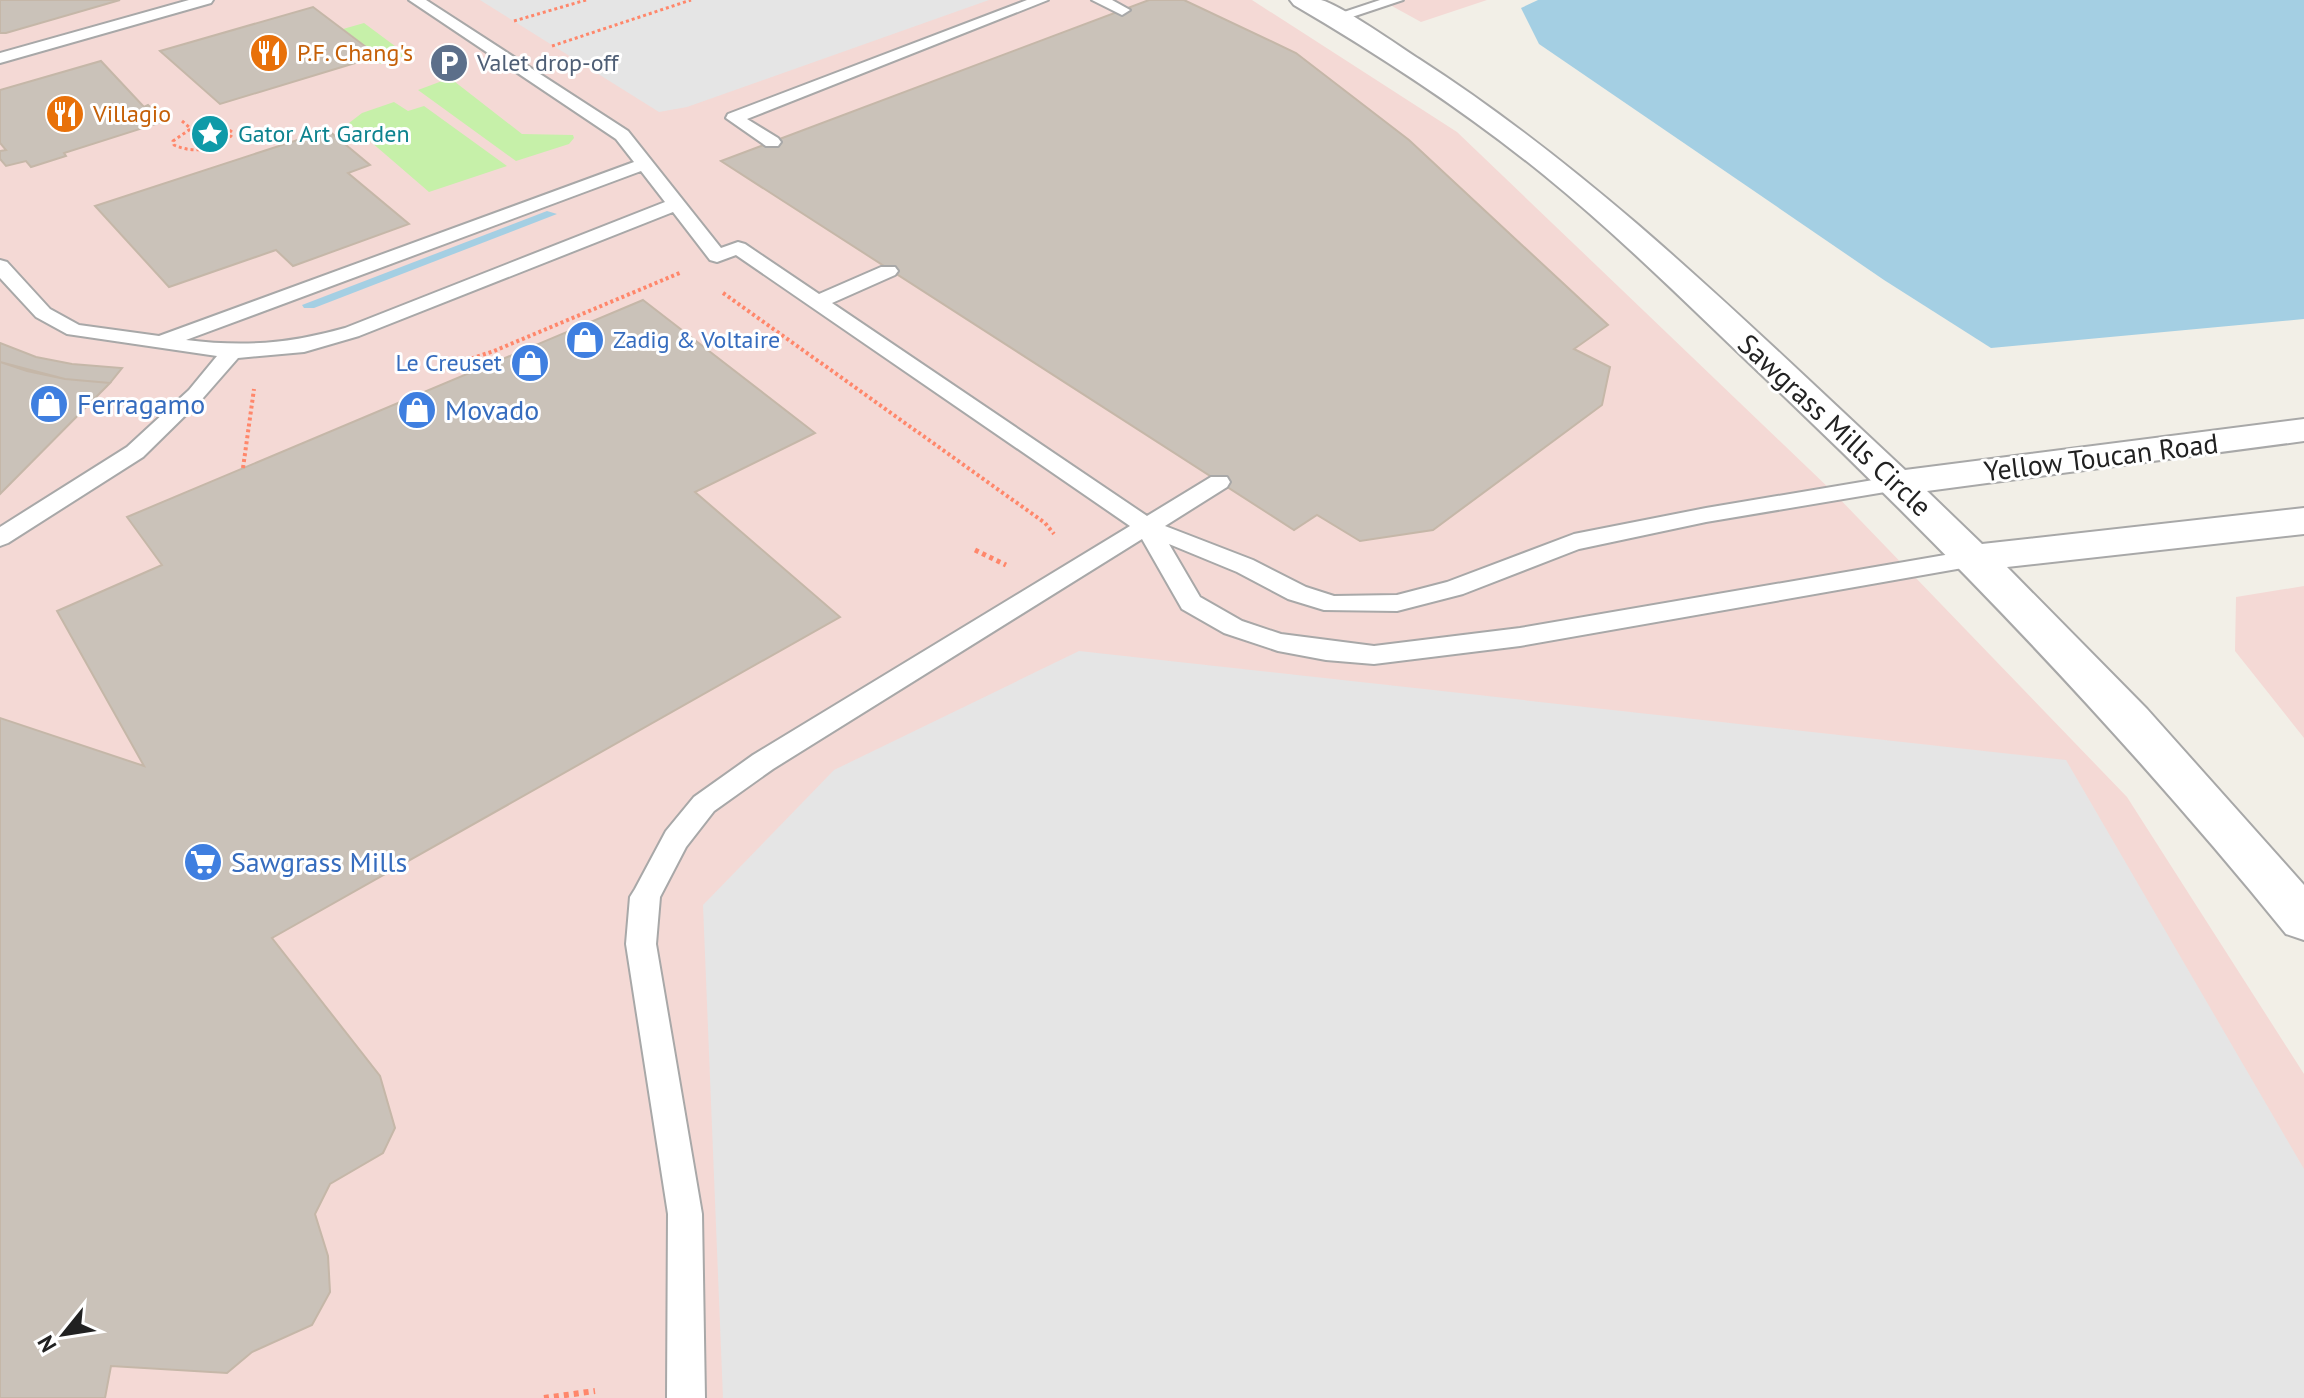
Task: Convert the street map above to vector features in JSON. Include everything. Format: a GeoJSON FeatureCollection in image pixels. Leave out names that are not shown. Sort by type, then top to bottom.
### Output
{"type":"FeatureCollection","features":[{"type":"Feature","properties":{"kind":"street","name":"Sawgrass Mills Circle"},"geometry":{"type":"LineString","coordinates":[[1315,5],[1440,85],[1556,170],[1639,242],[1974,558],[2106,693],[2188,783],[2304,920]]}},
{"type":"Feature","properties":{"kind":"street","name":"Yellow Toucan Road"},"geometry":{"type":"LineString","coordinates":[[1897,483],[2304,430]]}},
{"type":"Feature","properties":{"kind":"street"},"geometry":{"type":"LineString","coordinates":[[1974,558],[2304,521]]}},
{"type":"Feature","properties":{"kind":"lane"},"geometry":{"type":"LineString","coordinates":[[0,58],[206,0]]}},
{"type":"Feature","properties":{"kind":"lane"},"geometry":{"type":"LineString","coordinates":[[416,0],[622,135],[717,256],[738,248],[1147,527],[1245,566],[1297,593],[1333,604],[1397,603],[1454,588],[1574,542],[1706,515],[1897,483]]}},
{"type":"Feature","properties":{"kind":"lane"},"geometry":{"type":"LineString","coordinates":[[772,142],[734,118],[1041,0]]}},
{"type":"Feature","properties":{"kind":"lane"},"geometry":{"type":"LineString","coordinates":[[1099,0],[1122,10]]}},
{"type":"Feature","properties":{"kind":"lane"},"geometry":{"type":"LineString","coordinates":[[1315,5],[1396,0]]}},
{"type":"Feature","properties":{"kind":"lane"},"geometry":{"type":"LineString","coordinates":[[162,342],[644,164]]}},
{"type":"Feature","properties":{"kind":"lane"},"geometry":{"type":"LineString","coordinates":[[0,266],[43,313],[74,330],[232,352],[304,346],[352,332],[674,205]]}},
{"type":"Feature","properties":{"kind":"lane"},"geometry":{"type":"LineString","coordinates":[[817,302],[888,271]]}},
{"type":"Feature","properties":{"kind":"lane"},"geometry":{"type":"LineString","coordinates":[[0,538],[135,452],[196,394],[232,352]]}},
{"type":"Feature","properties":{"kind":"lane"},"geometry":{"type":"LineString","coordinates":[[686,1398],[685,1214],[641,944],[645,897],[676,839],[704,804],[763,762],[1219,482]]}},
{"type":"Feature","properties":{"kind":"lane"},"geometry":{"type":"LineString","coordinates":[[1147,527],[1191,603],[1233,627],[1278,642],[1326,651],[1374,655],[1520,637],[1974,558]]}},
{"type":"Feature","properties":{"kind":"path"},"geometry":{"type":"LineString","coordinates":[[504,23],[586,0]]}},
{"type":"Feature","properties":{"kind":"path"},"geometry":{"type":"LineString","coordinates":[[543,49],[691,0]]}},
{"type":"Feature","properties":{"kind":"path"},"geometry":{"type":"LineString","coordinates":[[182,121],[191,129]]}},
{"type":"Feature","properties":{"kind":"path"},"geometry":{"type":"LineString","coordinates":[[217,125],[232,132],[227,140],[212,147],[184,150],[174,145],[176,137],[191,129],[217,125]]}},
{"type":"Feature","properties":{"kind":"path"},"geometry":{"type":"LineString","coordinates":[[212,147],[221,154]]}},
{"type":"Feature","properties":{"kind":"path"},"geometry":{"type":"LineString","coordinates":[[443,368],[494,351],[689,269]]}},
{"type":"Feature","properties":{"kind":"path"},"geometry":{"type":"LineString","coordinates":[[713,286],[1045,523],[1055,535],[1052,547]]}},
{"type":"Feature","properties":{"kind":"path"},"geometry":{"type":"LineString","coordinates":[[243,468],[254,384]]}},
{"type":"Feature","properties":{"kind":"path"},"geometry":{"type":"LineString","coordinates":[[975,550],[998,564],[1018,567]]}},
{"type":"Feature","properties":{"kind":"path"},"geometry":{"type":"LineString","coordinates":[[544,1398],[595,1391]]}},
{"type":"Feature","properties":{"kind":"shaded area","name":"Sawgrass Mills"},"geometry":{"type":"Polygon","coordinates":[[[0,0],[1252,0],[1457,132],[1833,492],[2127,797],[2304,1074],[2304,1398],[0,1398],[0,0]]]}},
{"type":"Feature","properties":{"kind":"shaded area"},"geometry":{"type":"Polygon","coordinates":[[[480,0],[989,0],[687,107],[659,112],[480,0]]]}},
{"type":"Feature","properties":{"kind":"shaded area"},"geometry":{"type":"Polygon","coordinates":[[[1381,0],[1487,0],[1421,22],[1381,0]]]}},
{"type":"Feature","properties":{"kind":"shaded area"},"geometry":{"type":"Polygon","coordinates":[[[2304,586],[2304,738],[2235,651],[2236,597],[2304,586]]]}},
{"type":"Feature","properties":{"kind":"shaded area"},"geometry":{"type":"Polygon","coordinates":[[[1079,651],[2066,760],[2304,1169],[2304,1398],[723,1398],[703,905],[834,770],[1079,651]]]}},
{"type":"Feature","properties":{"kind":"green space"},"geometry":{"type":"Polygon","coordinates":[[[364,23],[407,55],[381,64],[371,58],[377,55],[343,29],[364,23]]]}},
{"type":"Feature","properties":{"kind":"green space"},"geometry":{"type":"Polygon","coordinates":[[[450,78],[522,134],[573,135],[574,138],[569,144],[516,161],[418,90],[450,78]]]}},
{"type":"Feature","properties":{"kind":"green space"},"geometry":{"type":"Polygon","coordinates":[[[394,102],[408,111],[424,106],[507,166],[429,192],[349,123],[362,113],[394,102]]]}},
{"type":"Feature","properties":{"kind":"water"},"geometry":{"type":"Polygon","coordinates":[[[1538,0],[2304,0],[2304,319],[1991,348],[1884,280],[1539,44],[1521,8],[1538,0]]]}},
{"type":"Feature","properties":{"kind":"building"},"geometry":{"type":"Polygon","coordinates":[[[0,0],[120,0],[0,33],[0,0]]]}},
{"type":"Feature","properties":{"kind":"building"},"geometry":{"type":"Polygon","coordinates":[[[1149,0],[1184,0],[1296,53],[1409,140],[1608,325],[1574,349],[1610,367],[1602,405],[1433,530],[1360,541],[1317,515],[1294,530],[721,161],[1149,0]]]}},
{"type":"Feature","properties":{"kind":"building","name":"P.F. Chang's"},"geometry":{"type":"Polygon","coordinates":[[[313,7],[378,56],[220,104],[160,51],[313,7]]]}},
{"type":"Feature","properties":{"kind":"building"},"geometry":{"type":"Polygon","coordinates":[[[101,61],[144,107],[148,105],[162,118],[158,119],[162,122],[64,153],[66,156],[31,167],[26,161],[6,166],[0,159],[0,151],[6,150],[0,143],[0,90],[101,61]]]}},
{"type":"Feature","properties":{"kind":"building"},"geometry":{"type":"Polygon","coordinates":[[[328,130],[370,165],[348,173],[409,224],[293,266],[276,250],[169,287],[95,206],[328,130]]]}},
{"type":"Feature","properties":{"kind":"building","name":"Sawgrass Mills"},"geometry":{"type":"Polygon","coordinates":[[[643,300],[815,433],[695,492],[840,617],[272,938],[380,1076],[395,1128],[383,1153],[330,1184],[315,1214],[328,1256],[330,1292],[312,1325],[252,1352],[227,1373],[111,1366],[105,1398],[0,1398],[0,718],[144,766],[57,611],[162,565],[127,517],[643,300]]]}},
{"type":"Feature","properties":{"kind":"building"},"geometry":{"type":"Polygon","coordinates":[[[0,343],[36,357],[122,368],[110,383],[65,379],[0,362],[0,343]]]}},
{"type":"Feature","properties":{"kind":"building"},"geometry":{"type":"Polygon","coordinates":[[[0,362],[65,379],[110,383],[0,494],[0,362]]]}},
{"type":"Feature","properties":{"kind":"waterway"},"geometry":{"type":"LineString","coordinates":[[309,305],[551,214]]}},
{"type":"Feature","properties":{"kind":"place","name":"P.F. Chang's"},"geometry":{"type":"Point","coordinates":[269,53]}},
{"type":"Feature","properties":{"kind":"place","name":"Valet drop-off"},"geometry":{"type":"Point","coordinates":[449,63]}},
{"type":"Feature","properties":{"kind":"place","name":"Villagio"},"geometry":{"type":"Point","coordinates":[65,114]}},
{"type":"Feature","properties":{"kind":"place","name":"Gator Art Garden"},"geometry":{"type":"Point","coordinates":[210,134]}},
{"type":"Feature","properties":{"kind":"place","name":"Zadig & Voltaire"},"geometry":{"type":"Point","coordinates":[585,340]}},
{"type":"Feature","properties":{"kind":"place","name":"Le Creuset"},"geometry":{"type":"Point","coordinates":[530,363]}},
{"type":"Feature","properties":{"kind":"place","name":"Ferragamo"},"geometry":{"type":"Point","coordinates":[49,404]}},
{"type":"Feature","properties":{"kind":"place","name":"Movado"},"geometry":{"type":"Point","coordinates":[417,410]}},
{"type":"Feature","properties":{"kind":"place","name":"Sawgrass Mills"},"geometry":{"type":"Point","coordinates":[203,862]}}]}
